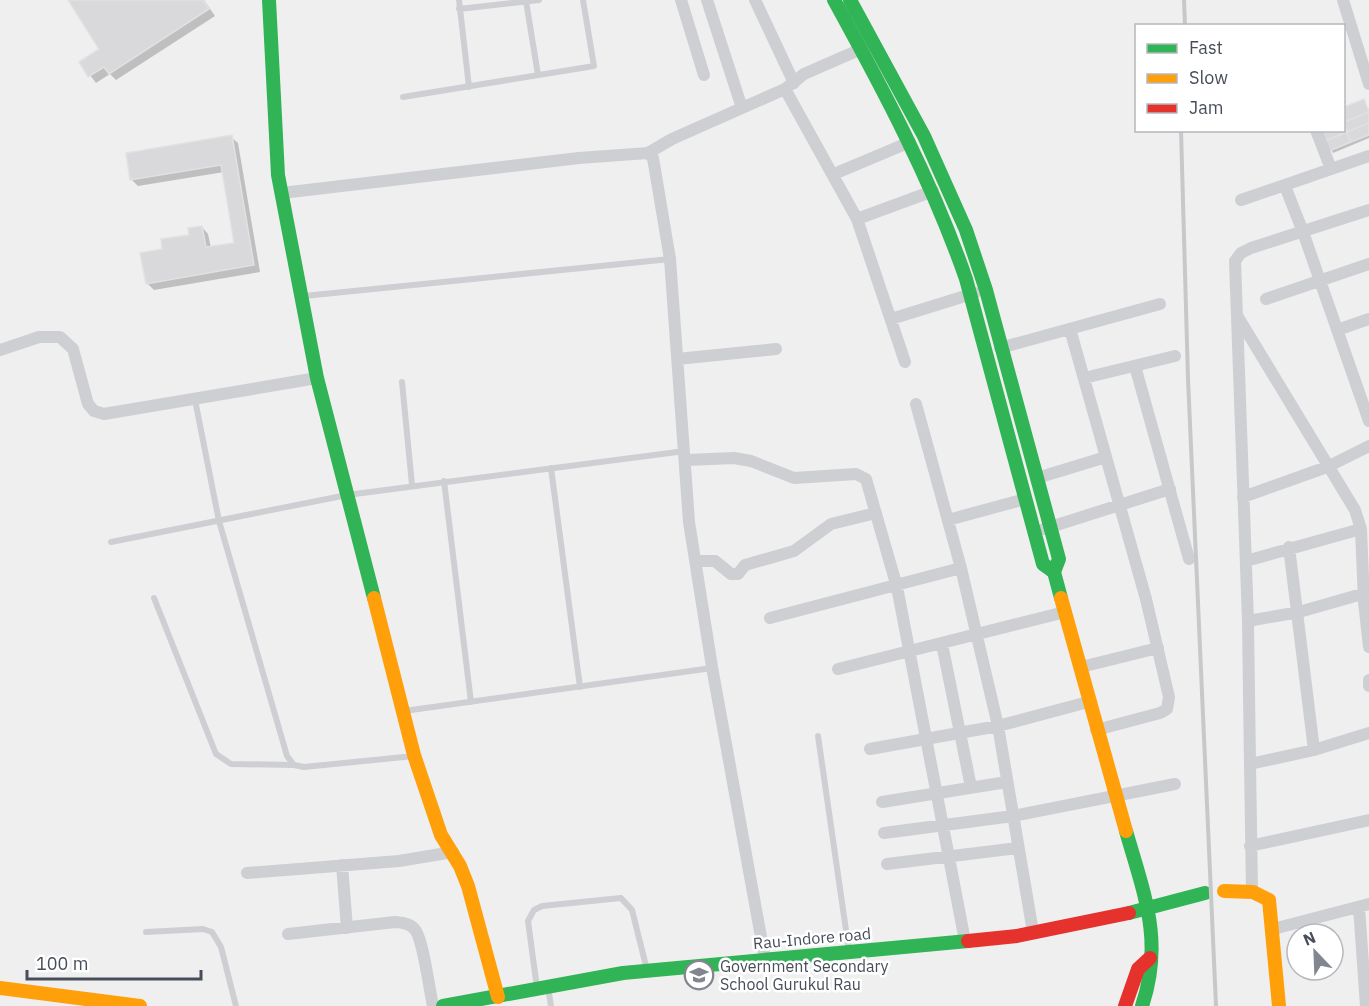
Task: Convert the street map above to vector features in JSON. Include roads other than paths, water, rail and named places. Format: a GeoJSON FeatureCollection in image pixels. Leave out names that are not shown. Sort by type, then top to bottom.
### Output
{"type":"FeatureCollection","features":[{"type":"Feature","properties":{"kind":"street"},"geometry":{"type":"LineString","coordinates":[[269,0],[277,153],[282,194],[317,378],[414,756],[435,819],[468,886],[498,997]]}},
{"type":"Feature","properties":{"kind":"street"},"geometry":{"type":"LineString","coordinates":[[681,0],[704,75]]}},
{"type":"Feature","properties":{"kind":"street"},"geometry":{"type":"LineString","coordinates":[[707,0],[742,108]]}},
{"type":"Feature","properties":{"kind":"street"},"geometry":{"type":"LineString","coordinates":[[755,0],[789,86],[857,219],[905,362]]}},
{"type":"Feature","properties":{"kind":"street"},"geometry":{"type":"LineString","coordinates":[[834,0],[868,46],[948,186],[966,230],[986,290],[1059,560],[1054,572],[1081,667],[1088,702],[1149,909],[1152,979],[1142,1006]]}},
{"type":"Feature","properties":{"kind":"street"},"geometry":{"type":"LineString","coordinates":[[850,0],[910,142],[952,233],[1043,564],[1054,572]]}},
{"type":"Feature","properties":{"kind":"street"},"geometry":{"type":"LineString","coordinates":[[1343,0],[1369,84]]}},
{"type":"Feature","properties":{"kind":"street"},"geometry":{"type":"LineString","coordinates":[[282,194],[579,158],[648,153],[789,86],[804,74],[868,46]]}},
{"type":"Feature","properties":{"kind":"street"},"geometry":{"type":"LineString","coordinates":[[1317,132],[1331,169]]}},
{"type":"Feature","properties":{"kind":"street"},"geometry":{"type":"LineString","coordinates":[[834,174],[910,142]]}},
{"type":"Feature","properties":{"kind":"street"},"geometry":{"type":"LineString","coordinates":[[648,153],[656,165],[670,259],[689,522],[712,668],[765,959]]}},
{"type":"Feature","properties":{"kind":"street"},"geometry":{"type":"LineString","coordinates":[[1241,200],[1369,156]]}},
{"type":"Feature","properties":{"kind":"street"},"geometry":{"type":"LineString","coordinates":[[1285,186],[1304,232],[1337,330],[1365,398],[1369,421]]}},
{"type":"Feature","properties":{"kind":"street"},"geometry":{"type":"LineString","coordinates":[[857,219],[933,191]]}},
{"type":"Feature","properties":{"kind":"street"},"geometry":{"type":"LineString","coordinates":[[1252,891],[1248,621],[1237,316],[1233,272],[1235,261],[1241,253],[1369,210]]}},
{"type":"Feature","properties":{"kind":"street"},"geometry":{"type":"LineString","coordinates":[[1266,299],[1369,264]]}},
{"type":"Feature","properties":{"kind":"street"},"geometry":{"type":"LineString","coordinates":[[891,319],[986,290]]}},
{"type":"Feature","properties":{"kind":"street"},"geometry":{"type":"LineString","coordinates":[[1000,348],[1160,304]]}},
{"type":"Feature","properties":{"kind":"street"},"geometry":{"type":"LineString","coordinates":[[1237,316],[1327,467],[1346,492],[1361,529],[1366,563],[1369,647]]}},
{"type":"Feature","properties":{"kind":"street"},"geometry":{"type":"LineString","coordinates":[[1337,330],[1369,319]]}},
{"type":"Feature","properties":{"kind":"street"},"geometry":{"type":"LineString","coordinates":[[1070,329],[1158,648],[1169,697],[1167,709],[1160,713],[1096,730]]}},
{"type":"Feature","properties":{"kind":"street"},"geometry":{"type":"LineString","coordinates":[[0,350],[39,337],[60,337],[73,349],[88,404],[94,411],[104,414],[317,378]]}},
{"type":"Feature","properties":{"kind":"street"},"geometry":{"type":"LineString","coordinates":[[677,359],[776,348]]}},
{"type":"Feature","properties":{"kind":"street"},"geometry":{"type":"LineString","coordinates":[[1084,378],[1175,356]]}},
{"type":"Feature","properties":{"kind":"street"},"geometry":{"type":"LineString","coordinates":[[1135,366],[1189,560]]}},
{"type":"Feature","properties":{"kind":"street"},"geometry":{"type":"LineString","coordinates":[[916,404],[961,568],[998,726],[1033,932]]}},
{"type":"Feature","properties":{"kind":"street"},"geometry":{"type":"LineString","coordinates":[[1243,497],[1327,467],[1369,446]]}},
{"type":"Feature","properties":{"kind":"street"},"geometry":{"type":"LineString","coordinates":[[686,456],[751,461],[794,478],[862,475],[870,488],[897,587],[965,941]]}},
{"type":"Feature","properties":{"kind":"street"},"geometry":{"type":"LineString","coordinates":[[1036,478],[1106,457]]}},
{"type":"Feature","properties":{"kind":"street"},"geometry":{"type":"LineString","coordinates":[[1034,532],[1170,489]]}},
{"type":"Feature","properties":{"kind":"street"},"geometry":{"type":"LineString","coordinates":[[948,520],[1025,499]]}},
{"type":"Feature","properties":{"kind":"street"},"geometry":{"type":"LineString","coordinates":[[695,561],[715,561],[731,574],[738,574],[748,564],[768,560],[794,550],[821,529],[876,513]]}},
{"type":"Feature","properties":{"kind":"street"},"geometry":{"type":"LineString","coordinates":[[1246,561],[1361,529]]}},
{"type":"Feature","properties":{"kind":"street"},"geometry":{"type":"LineString","coordinates":[[1289,548],[1299,612],[1314,750]]}},
{"type":"Feature","properties":{"kind":"street"},"geometry":{"type":"LineString","coordinates":[[770,618],[897,587],[961,568]]}},
{"type":"Feature","properties":{"kind":"street"},"geometry":{"type":"LineString","coordinates":[[1248,621],[1299,612],[1366,592]]}},
{"type":"Feature","properties":{"kind":"street"},"geometry":{"type":"LineString","coordinates":[[838,669],[978,636],[1065,612]]}},
{"type":"Feature","properties":{"kind":"street"},"geometry":{"type":"LineString","coordinates":[[942,644],[971,788]]}},
{"type":"Feature","properties":{"kind":"street"},"geometry":{"type":"LineString","coordinates":[[1081,667],[1158,648]]}},
{"type":"Feature","properties":{"kind":"street"},"geometry":{"type":"LineString","coordinates":[[1369,680],[1369,686]]}},
{"type":"Feature","properties":{"kind":"street"},"geometry":{"type":"LineString","coordinates":[[870,749],[998,726],[1088,702]]}},
{"type":"Feature","properties":{"kind":"street"},"geometry":{"type":"LineString","coordinates":[[1250,764],[1314,750],[1369,733]]}},
{"type":"Feature","properties":{"kind":"street"},"geometry":{"type":"LineString","coordinates":[[882,802],[1007,782]]}},
{"type":"Feature","properties":{"kind":"street"},"geometry":{"type":"LineString","coordinates":[[884,833],[1013,816],[1175,784]]}},
{"type":"Feature","properties":{"kind":"street"},"geometry":{"type":"LineString","coordinates":[[1250,846],[1369,820]]}},
{"type":"Feature","properties":{"kind":"street"},"geometry":{"type":"LineString","coordinates":[[887,864],[1018,848]]}},
{"type":"Feature","properties":{"kind":"street"},"geometry":{"type":"LineString","coordinates":[[247,873],[453,852]]}},
{"type":"Feature","properties":{"kind":"street"},"geometry":{"type":"LineString","coordinates":[[342,865],[347,928]]}},
{"type":"Feature","properties":{"kind":"street"},"geometry":{"type":"LineString","coordinates":[[1224,891],[1252,891],[1263,894],[1269,900],[1279,1006]]}},
{"type":"Feature","properties":{"kind":"street","name":"Rau-Indore road"},"geometry":{"type":"LineString","coordinates":[[443,1006],[471,1004],[543,988],[647,971],[965,941],[1033,932],[1149,909],[1205,893]]}},
{"type":"Feature","properties":{"kind":"street"},"geometry":{"type":"LineString","coordinates":[[1273,929],[1364,905],[1366,1006]]}},
{"type":"Feature","properties":{"kind":"street"},"geometry":{"type":"LineString","coordinates":[[288,934],[395,922],[407,924],[415,930],[433,1006]]}},
{"type":"Feature","properties":{"kind":"street"},"geometry":{"type":"LineString","coordinates":[[1125,1006],[1138,969],[1150,958]]}},
{"type":"Feature","properties":{"kind":"street"},"geometry":{"type":"LineString","coordinates":[[0,988],[140,1006]]}},
{"type":"Feature","properties":{"kind":"lane"},"geometry":{"type":"LineString","coordinates":[[459,0],[469,87]]}},
{"type":"Feature","properties":{"kind":"lane"},"geometry":{"type":"LineString","coordinates":[[459,9],[539,0]]}},
{"type":"Feature","properties":{"kind":"lane"},"geometry":{"type":"LineString","coordinates":[[403,97],[594,66],[583,0]]}},
{"type":"Feature","properties":{"kind":"lane"},"geometry":{"type":"LineString","coordinates":[[526,1],[538,75]]}},
{"type":"Feature","properties":{"kind":"lane"},"geometry":{"type":"LineString","coordinates":[[301,296],[670,259]]}},
{"type":"Feature","properties":{"kind":"lane"},"geometry":{"type":"LineString","coordinates":[[402,382],[412,485]]}},
{"type":"Feature","properties":{"kind":"lane"},"geometry":{"type":"LineString","coordinates":[[195,400],[219,521],[287,756],[294,765]]}},
{"type":"Feature","properties":{"kind":"lane"},"geometry":{"type":"LineString","coordinates":[[111,542],[347,495],[412,485],[551,468],[686,456]]}},
{"type":"Feature","properties":{"kind":"lane"},"geometry":{"type":"LineString","coordinates":[[551,468],[580,687]]}},
{"type":"Feature","properties":{"kind":"lane"},"geometry":{"type":"LineString","coordinates":[[444,481],[471,702]]}},
{"type":"Feature","properties":{"kind":"lane"},"geometry":{"type":"LineString","coordinates":[[154,598],[216,754],[231,764],[304,767],[414,756]]}},
{"type":"Feature","properties":{"kind":"lane"},"geometry":{"type":"LineString","coordinates":[[403,711],[712,668]]}},
{"type":"Feature","properties":{"kind":"lane"},"geometry":{"type":"LineString","coordinates":[[818,736],[849,952]]}},
{"type":"Feature","properties":{"kind":"lane"},"geometry":{"type":"LineString","coordinates":[[551,1006],[543,988],[528,921],[534,910],[542,906],[621,898],[632,910],[647,971]]}},
{"type":"Feature","properties":{"kind":"lane"},"geometry":{"type":"LineString","coordinates":[[146,932],[203,930],[212,932],[221,947],[236,1006]]}},
{"type":"Feature","properties":{"kind":"railway"},"geometry":{"type":"LineString","coordinates":[[1184,0],[1185,24]]}},
{"type":"Feature","properties":{"kind":"railway"},"geometry":{"type":"LineString","coordinates":[[1181,132],[1188,379],[1216,1006]]}},
{"type":"Feature","properties":{"kind":"place","name":"Government Secondary School Gurukul Rau"},"geometry":{"type":"Point","coordinates":[699,975]}}]}
